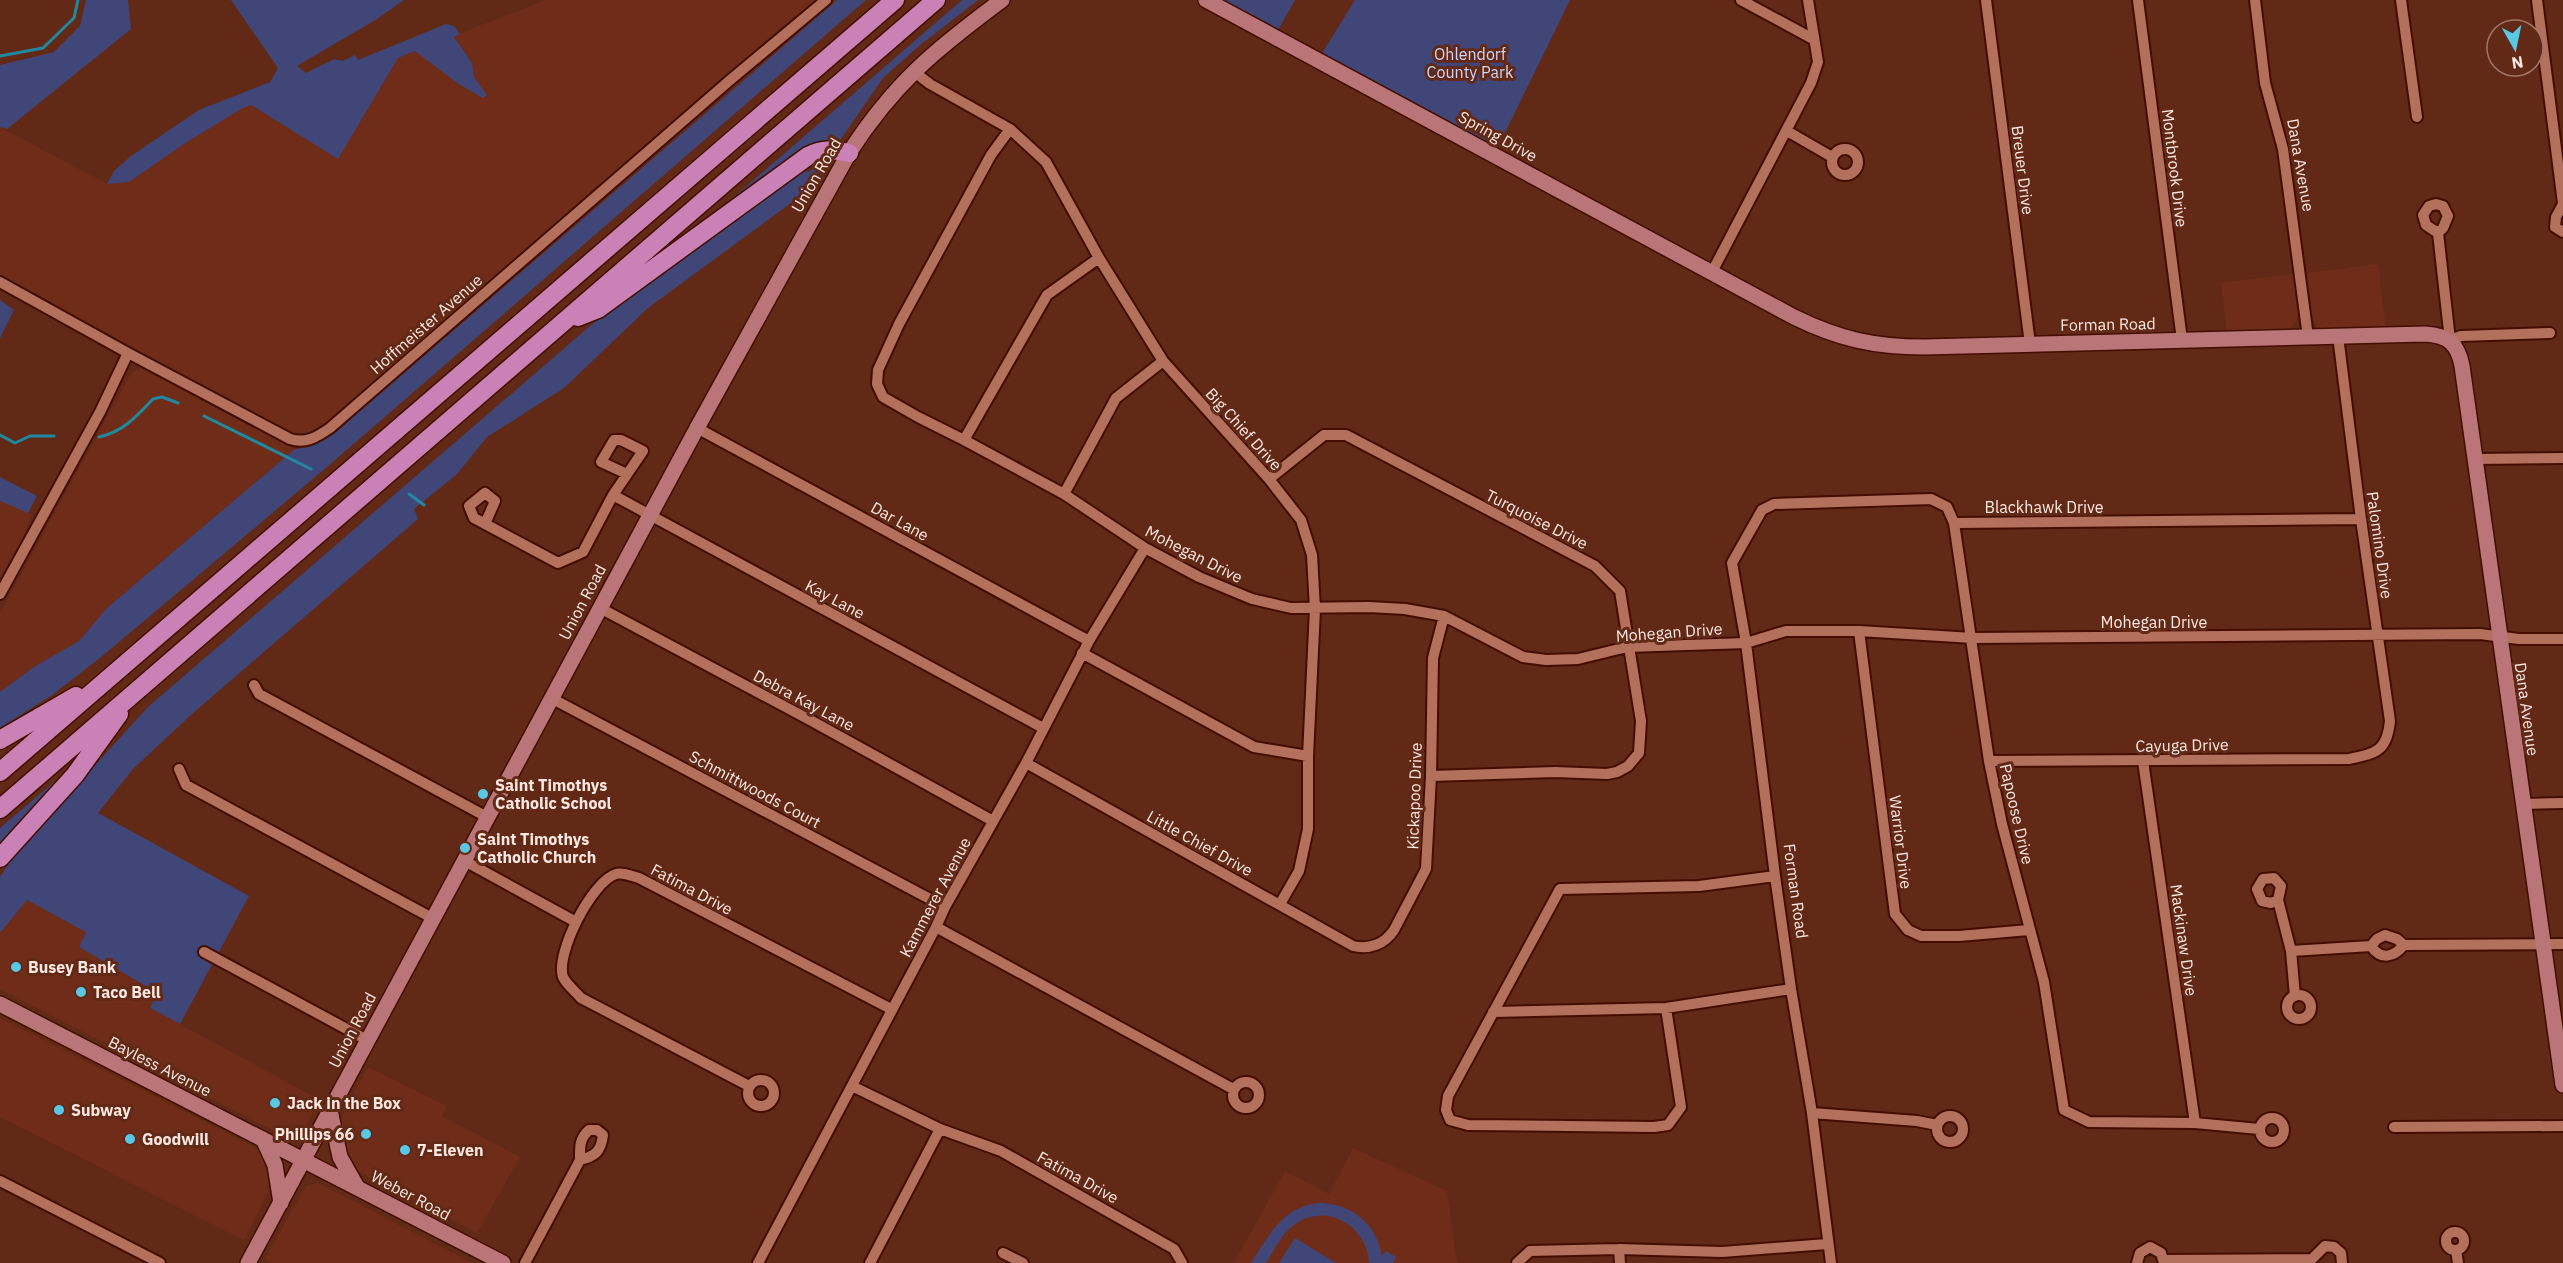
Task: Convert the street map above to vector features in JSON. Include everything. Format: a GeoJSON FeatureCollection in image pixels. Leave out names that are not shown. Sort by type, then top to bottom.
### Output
{"type":"FeatureCollection","features":[{"type":"Feature","properties":{"kind":"highway"},"geometry":{"type":"LineString","coordinates":[[0,772],[895,0]]}},
{"type":"Feature","properties":{"kind":"highway"},"geometry":{"type":"LineString","coordinates":[[0,809],[936,0]]}},
{"type":"Feature","properties":{"kind":"highway"},"geometry":{"type":"LineString","coordinates":[[565,322],[598,309],[808,156],[820,150],[830,149],[849,153]]}},
{"type":"Feature","properties":{"kind":"highway"},"geometry":{"type":"LineString","coordinates":[[0,740],[107,680]]}},
{"type":"Feature","properties":{"kind":"highway"},"geometry":{"type":"LineString","coordinates":[[0,858],[75,775],[133,692]]}},
{"type":"Feature","properties":{"kind":"main road","name":"Union Road"},"geometry":{"type":"LineString","coordinates":[[248,1263],[463,860],[849,153],[877,112],[913,71],[1002,0]]}},
{"type":"Feature","properties":{"kind":"main road","name":"Spring Drive"},"geometry":{"type":"LineString","coordinates":[[1206,0],[1773,305]]}},
{"type":"Feature","properties":{"kind":"main road","name":"Forman Road"},"geometry":{"type":"LineString","coordinates":[[1773,305],[1833,335],[1874,345],[1924,347],[2434,334],[2450,340]]}},
{"type":"Feature","properties":{"kind":"main road","name":"Dana Avenue"},"geometry":{"type":"LineString","coordinates":[[2450,340],[2460,356],[2563,1085]]}},
{"type":"Feature","properties":{"kind":"main road","name":"Bayless Avenue"},"geometry":{"type":"LineString","coordinates":[[0,1004],[303,1160]]}},
{"type":"Feature","properties":{"kind":"main road"},"geometry":{"type":"LineString","coordinates":[[330,1110],[340,1157],[357,1187]]}},
{"type":"Feature","properties":{"kind":"main road"},"geometry":{"type":"LineString","coordinates":[[263,1139],[275,1165],[281,1203]]}},
{"type":"Feature","properties":{"kind":"main road","name":"Weber Road"},"geometry":{"type":"LineString","coordinates":[[303,1160],[503,1263]]}},
{"type":"Feature","properties":{"kind":"street","name":"Hoffmeister Avenue"},"geometry":{"type":"LineString","coordinates":[[0,282],[290,439],[299,442],[318,436],[826,0]]}},
{"type":"Feature","properties":{"kind":"street"},"geometry":{"type":"LineString","coordinates":[[1741,0],[1813,39]]}},
{"type":"Feature","properties":{"kind":"street"},"geometry":{"type":"LineString","coordinates":[[1712,272],[1811,83],[1818,62],[1808,0]]}},
{"type":"Feature","properties":{"kind":"street","name":"Breuer Drive"},"geometry":{"type":"LineString","coordinates":[[1986,0],[2030,344]]}},
{"type":"Feature","properties":{"kind":"street","name":"Montbrook Drive"},"geometry":{"type":"LineString","coordinates":[[2138,0],[2182,340]]}},
{"type":"Feature","properties":{"kind":"street","name":"Dana Avenue"},"geometry":{"type":"LineString","coordinates":[[2255,0],[2265,83],[2283,150],[2308,337]]}},
{"type":"Feature","properties":{"kind":"street"},"geometry":{"type":"LineString","coordinates":[[2401,0],[2417,117]]}},
{"type":"Feature","properties":{"kind":"street"},"geometry":{"type":"LineString","coordinates":[[2537,0],[2563,204],[2558,212],[2555,227],[2563,232]]}},
{"type":"Feature","properties":{"kind":"street","name":"Big Chief Drive"},"geometry":{"type":"LineString","coordinates":[[913,71],[930,84],[1010,129],[1046,162],[1099,258],[1163,361],[1269,479],[1301,520],[1312,555],[1315,609],[1308,756],[1308,829],[1299,871],[1280,904]]}},
{"type":"Feature","properties":{"kind":"street","name":"Mohegan Drive"},"geometry":{"type":"LineString","coordinates":[[1010,129],[991,154],[899,324],[878,370],[877,384],[883,397],[1064,494],[1145,548],[1199,577],[1252,599],[1291,608],[1393,608],[1444,616],[1523,657],[1546,660],[1578,659],[1627,647],[1746,643],[1786,632],[1859,630],[1973,638],[2480,634],[2519,639],[2563,639]]}},
{"type":"Feature","properties":{"kind":"street"},"geometry":{"type":"LineString","coordinates":[[1787,131],[1832,157]]}},
{"type":"Feature","properties":{"kind":"street"},"geometry":{"type":"LineString","coordinates":[[2438,233],[2450,340],[2461,336],[2550,333]]}},
{"type":"Feature","properties":{"kind":"street"},"geometry":{"type":"LineString","coordinates":[[964,440],[1047,295],[1099,258]]}},
{"type":"Feature","properties":{"kind":"street","name":"Palomino Drive"},"geometry":{"type":"LineString","coordinates":[[2338,336],[2390,721],[2388,738],[2376,753]]}},
{"type":"Feature","properties":{"kind":"street"},"geometry":{"type":"LineString","coordinates":[[0,594],[100,412],[128,353]]}},
{"type":"Feature","properties":{"kind":"street"},"geometry":{"type":"LineString","coordinates":[[1064,494],[1116,398],[1163,361]]}},
{"type":"Feature","properties":{"kind":"street","name":"Dar Lane"},"geometry":{"type":"LineString","coordinates":[[697,428],[1089,641]]}},
{"type":"Feature","properties":{"kind":"street","name":"Turquoise Drive"},"geometry":{"type":"LineString","coordinates":[[1269,479],[1324,435],[1347,435],[1595,566],[1620,591],[1627,647],[1641,721],[1639,753],[1628,766],[1607,774],[1544,772],[1431,776]]}},
{"type":"Feature","properties":{"kind":"street"},"geometry":{"type":"LineString","coordinates":[[2474,459],[2563,458]]}},
{"type":"Feature","properties":{"kind":"street"},"geometry":{"type":"LineString","coordinates":[[485,524],[558,563],[583,552],[613,495],[627,474]]}},
{"type":"Feature","properties":{"kind":"street","name":"Kay Lane"},"geometry":{"type":"LineString","coordinates":[[613,495],[1043,728]]}},
{"type":"Feature","properties":{"kind":"street","name":"Forman Road"},"geometry":{"type":"LineString","coordinates":[[1831,1263],[1812,1113],[1775,876],[1746,643],[1732,562],[1750,527],[1762,510],[1774,504],[1931,499],[1947,507],[1954,523]]}},
{"type":"Feature","properties":{"kind":"street","name":"Blackhawk Drive"},"geometry":{"type":"LineString","coordinates":[[1954,523],[2361,519]]}},
{"type":"Feature","properties":{"kind":"street","name":"Papoose Drive"},"geometry":{"type":"LineString","coordinates":[[1954,523],[1973,638],[1989,761],[2002,824],[2044,982],[2064,1110],[2088,1122],[2195,1123]]}},
{"type":"Feature","properties":{"kind":"street","name":"Kammerer Avenue"},"geometry":{"type":"LineString","coordinates":[[758,1263],[945,907],[1026,763],[1082,653],[1145,548]]}},
{"type":"Feature","properties":{"kind":"street","name":"Debra Kay Lane"},"geometry":{"type":"LineString","coordinates":[[600,608],[993,821]]}},
{"type":"Feature","properties":{"kind":"street","name":"Kickapoo Drive"},"geometry":{"type":"LineString","coordinates":[[1359,948],[1375,946],[1390,937],[1426,869],[1431,776],[1433,658],[1444,616]]}},
{"type":"Feature","properties":{"kind":"street","name":"Warrior Drive"},"geometry":{"type":"LineString","coordinates":[[1859,630],[1895,914],[1908,930],[1921,936],[1959,936],[2030,930]]}},
{"type":"Feature","properties":{"kind":"street"},"geometry":{"type":"LineString","coordinates":[[1082,653],[1254,747],[1308,756]]}},
{"type":"Feature","properties":{"kind":"street"},"geometry":{"type":"LineString","coordinates":[[254,685],[259,694],[487,817]]}},
{"type":"Feature","properties":{"kind":"street","name":"Schmittwoods Court"},"geometry":{"type":"LineString","coordinates":[[551,698],[945,907]]}},
{"type":"Feature","properties":{"kind":"street","name":"Cayuga Drive"},"geometry":{"type":"LineString","coordinates":[[1989,761],[2349,759],[2376,753]]}},
{"type":"Feature","properties":{"kind":"street","name":"Mackinaw Drive"},"geometry":{"type":"LineString","coordinates":[[2143,761],[2195,1123]]}},
{"type":"Feature","properties":{"kind":"street","name":"Little Chief Drive"},"geometry":{"type":"LineString","coordinates":[[1026,763],[1359,948]]}},
{"type":"Feature","properties":{"kind":"street"},"geometry":{"type":"LineString","coordinates":[[179,769],[186,785],[432,918]]}},
{"type":"Feature","properties":{"kind":"street"},"geometry":{"type":"LineString","coordinates":[[2522,804],[2563,803]]}},
{"type":"Feature","properties":{"kind":"street"},"geometry":{"type":"LineString","coordinates":[[463,860],[576,922]]}},
{"type":"Feature","properties":{"kind":"street","name":"Fatima Drive"},"geometry":{"type":"LineString","coordinates":[[749,1086],[581,998],[563,978],[562,960],[576,922],[600,885],[608,878],[618,873],[639,878],[891,1009]]}},
{"type":"Feature","properties":{"kind":"street"},"geometry":{"type":"LineString","coordinates":[[1666,1008],[1680,1107],[1668,1125],[1654,1127],[1468,1125],[1450,1120],[1446,1110],[1448,1096],[1560,889],[1699,886],[1775,876]]}},
{"type":"Feature","properties":{"kind":"street"},"geometry":{"type":"LineString","coordinates":[[2278,900],[2291,951],[2295,996]]}},
{"type":"Feature","properties":{"kind":"street"},"geometry":{"type":"LineString","coordinates":[[936,927],[1233,1089]]}},
{"type":"Feature","properties":{"kind":"street"},"geometry":{"type":"LineString","coordinates":[[2371,946],[2385,935],[2397,939],[2404,945],[2563,944]]}},
{"type":"Feature","properties":{"kind":"street"},"geometry":{"type":"LineString","coordinates":[[2291,951],[2371,946],[2382,955],[2390,956],[2404,945]]}},
{"type":"Feature","properties":{"kind":"street"},"geometry":{"type":"LineString","coordinates":[[204,952],[367,1040]]}},
{"type":"Feature","properties":{"kind":"street"},"geometry":{"type":"LineString","coordinates":[[1493,1011],[1666,1008],[1791,989]]}},
{"type":"Feature","properties":{"kind":"street","name":"Fatima Drive"},"geometry":{"type":"LineString","coordinates":[[852,1086],[940,1129],[1001,1151],[1174,1249],[1182,1263]]}},
{"type":"Feature","properties":{"kind":"street"},"geometry":{"type":"LineString","coordinates":[[1812,1113],[1917,1121],[1937,1125]]}},
{"type":"Feature","properties":{"kind":"street"},"geometry":{"type":"LineString","coordinates":[[2195,1123],[2259,1129]]}},
{"type":"Feature","properties":{"kind":"street"},"geometry":{"type":"LineString","coordinates":[[2394,1128],[2563,1126]]}},
{"type":"Feature","properties":{"kind":"street"},"geometry":{"type":"LineString","coordinates":[[870,1263],[940,1129]]}},
{"type":"Feature","properties":{"kind":"street"},"geometry":{"type":"LineString","coordinates":[[525,1263],[580,1160]]}},
{"type":"Feature","properties":{"kind":"street"},"geometry":{"type":"LineString","coordinates":[[0,1181],[160,1263]]}},
{"type":"Feature","properties":{"kind":"street"},"geometry":{"type":"LineString","coordinates":[[1517,1263],[1530,1251],[1619,1249],[1723,1258],[1827,1244]]}},
{"type":"Feature","properties":{"kind":"street"},"geometry":{"type":"LineString","coordinates":[[2137,1263],[2140,1253],[2151,1247],[2162,1252],[2164,1262],[2313,1261],[2325,1246],[2334,1247],[2341,1253],[2342,1263]]}},
{"type":"Feature","properties":{"kind":"street"},"geometry":{"type":"LineString","coordinates":[[1619,1249],[1620,1263]]}},
{"type":"Feature","properties":{"kind":"street"},"geometry":{"type":"LineString","coordinates":[[2456,1250],[2458,1263]]}},
{"type":"Feature","properties":{"kind":"street"},"geometry":{"type":"LineString","coordinates":[[1003,1253],[1023,1263]]}},
{"type":"Feature","properties":{"kind":"shaded area"},"geometry":{"type":"Polygon","coordinates":[[[545,0],[816,0],[322,428],[311,434],[298,437],[286,432],[3,276],[0,280],[0,127],[107,184],[129,182],[184,144],[251,105],[338,158],[398,58],[415,51],[457,83],[487,95],[474,77],[472,63],[454,36],[545,0]]]}},
{"type":"Feature","properties":{"kind":"shaded area"},"geometry":{"type":"Polygon","coordinates":[[[2378,264],[2386,329],[2325,330],[2317,328],[2311,312],[2305,273],[2378,264]]]}},
{"type":"Feature","properties":{"kind":"shaded area"},"geometry":{"type":"Polygon","coordinates":[[[2293,274],[2299,317],[2291,328],[2282,332],[2227,333],[2221,283],[2293,274]]]}},
{"type":"Feature","properties":{"kind":"shaded area"},"geometry":{"type":"Polygon","coordinates":[[[143,369],[295,449],[107,608],[79,641],[34,667],[0,692],[0,613],[129,377],[133,371],[143,369]]]}},
{"type":"Feature","properties":{"kind":"shaded area"},"geometry":{"type":"Polygon","coordinates":[[[0,501],[32,514],[22,540],[0,579],[0,501]]]}},
{"type":"Feature","properties":{"kind":"shaded area"},"geometry":{"type":"Polygon","coordinates":[[[27,900],[87,932],[79,947],[158,993],[150,1008],[320,1100],[299,1137],[290,1139],[0,989],[0,933],[27,900]]]}},
{"type":"Feature","properties":{"kind":"shaded area"},"geometry":{"type":"Polygon","coordinates":[[[0,1018],[262,1151],[269,1158],[273,1183],[244,1240],[0,1117],[0,1018]]]}},
{"type":"Feature","properties":{"kind":"shaded area"},"geometry":{"type":"Polygon","coordinates":[[[368,1067],[447,1106],[442,1116],[520,1157],[477,1233],[356,1170],[349,1162],[339,1128],[340,1120],[368,1067]]]}},
{"type":"Feature","properties":{"kind":"shaded area"},"geometry":{"type":"Polygon","coordinates":[[[1353,1148],[1447,1191],[1457,1263],[1234,1263],[1285,1171],[1329,1194],[1353,1148]]]}},
{"type":"Feature","properties":{"kind":"shaded area"},"geometry":{"type":"Polygon","coordinates":[[[317,1183],[472,1263],[272,1263],[265,1259],[306,1186],[317,1183]]]}},
{"type":"Feature","properties":{"kind":"green space"},"geometry":{"type":"Polygon","coordinates":[[[86,0],[128,0],[131,29],[7,129],[0,127],[0,65],[54,52],[80,26],[86,0]]]}},
{"type":"Feature","properties":{"kind":"green space"},"geometry":{"type":"Polygon","coordinates":[[[231,0],[404,0],[377,19],[297,66],[306,73],[334,59],[343,61],[355,55],[358,60],[446,24],[454,26],[460,34],[454,37],[472,63],[474,77],[487,95],[483,98],[457,83],[415,51],[398,58],[338,159],[251,105],[184,144],[129,182],[107,184],[114,171],[131,156],[199,110],[270,82],[278,68],[231,0]]]}},
{"type":"Feature","properties":{"kind":"green space"},"geometry":{"type":"Polygon","coordinates":[[[837,0],[866,0],[327,467],[100,658],[52,695],[0,728],[0,692],[34,667],[79,641],[107,608],[295,449],[310,447],[337,431],[837,0]]]}},
{"type":"Feature","properties":{"kind":"green space"},"geometry":{"type":"Polygon","coordinates":[[[962,0],[978,0],[919,46],[883,78],[841,139],[812,146],[705,222],[962,0]]]}},
{"type":"Feature","properties":{"kind":"green space"},"geometry":{"type":"Polygon","coordinates":[[[1217,0],[1295,0],[1277,32],[1217,0]]]}},
{"type":"Feature","properties":{"kind":"green space","name":"Ohlendorf County Park"},"geometry":{"type":"Polygon","coordinates":[[[1355,0],[1570,0],[1497,149],[1321,55],[1355,0]]]}},
{"type":"Feature","properties":{"kind":"green space"},"geometry":{"type":"Polygon","coordinates":[[[824,158],[829,163],[817,184],[648,308],[564,388],[487,437],[457,474],[414,509],[418,519],[192,714],[133,769],[98,813],[249,896],[180,1024],[150,1008],[158,993],[79,947],[86,932],[27,900],[0,933],[0,877],[17,851],[148,707],[611,308],[802,171],[809,172],[824,158]]]}},
{"type":"Feature","properties":{"kind":"green space"},"geometry":{"type":"Polygon","coordinates":[[[0,300],[14,310],[0,338],[0,300]]]}},
{"type":"Feature","properties":{"kind":"green space"},"geometry":{"type":"Polygon","coordinates":[[[0,477],[37,496],[28,513],[0,501],[0,477]]]}},
{"type":"Feature","properties":{"kind":"green space"},"geometry":{"type":"Polygon","coordinates":[[[80,760],[0,848],[0,828],[80,760]]]}},
{"type":"Feature","properties":{"kind":"green space"},"geometry":{"type":"Polygon","coordinates":[[[1318,1203],[1341,1207],[1360,1217],[1374,1234],[1382,1256],[1386,1251],[1396,1257],[1393,1263],[1369,1263],[1367,1250],[1355,1230],[1334,1217],[1322,1215],[1298,1222],[1288,1230],[1266,1263],[1251,1263],[1278,1224],[1295,1211],[1318,1203]]]}},
{"type":"Feature","properties":{"kind":"green space"},"geometry":{"type":"Polygon","coordinates":[[[1295,1238],[1336,1263],[1279,1263],[1295,1238]]]}},
{"type":"Feature","properties":{"kind":"waterway"},"geometry":{"type":"LineString","coordinates":[[0,56],[43,48],[74,18],[78,0]]}},
{"type":"Feature","properties":{"kind":"waterway"},"geometry":{"type":"LineString","coordinates":[[99,437],[122,427],[153,399],[162,397],[178,403]]}},
{"type":"Feature","properties":{"kind":"waterway"},"geometry":{"type":"LineString","coordinates":[[204,416],[311,469]]}},
{"type":"Feature","properties":{"kind":"waterway"},"geometry":{"type":"LineString","coordinates":[[0,435],[15,443],[30,436],[54,436]]}},
{"type":"Feature","properties":{"kind":"waterway"},"geometry":{"type":"LineString","coordinates":[[409,494],[424,505]]}},
{"type":"Feature","properties":{"kind":"place","name":"Saint Timothys Catholic School"},"geometry":{"type":"Point","coordinates":[483,794]}},
{"type":"Feature","properties":{"kind":"place","name":"Saint Timothys Catholic Church"},"geometry":{"type":"Point","coordinates":[465,848]}},
{"type":"Feature","properties":{"kind":"place","name":"Busey Bank"},"geometry":{"type":"Point","coordinates":[16,967]}},
{"type":"Feature","properties":{"kind":"place","name":"Taco Bell"},"geometry":{"type":"Point","coordinates":[81,992]}},
{"type":"Feature","properties":{"kind":"place","name":"Jack in the Box"},"geometry":{"type":"Point","coordinates":[275,1103]}},
{"type":"Feature","properties":{"kind":"place","name":"Subway"},"geometry":{"type":"Point","coordinates":[59,1110]}},
{"type":"Feature","properties":{"kind":"place","name":"Phillips 66"},"geometry":{"type":"Point","coordinates":[366,1134]}},
{"type":"Feature","properties":{"kind":"place","name":"Goodwill"},"geometry":{"type":"Point","coordinates":[130,1139]}},
{"type":"Feature","properties":{"kind":"place","name":"7-Eleven"},"geometry":{"type":"Point","coordinates":[405,1150]}}]}
